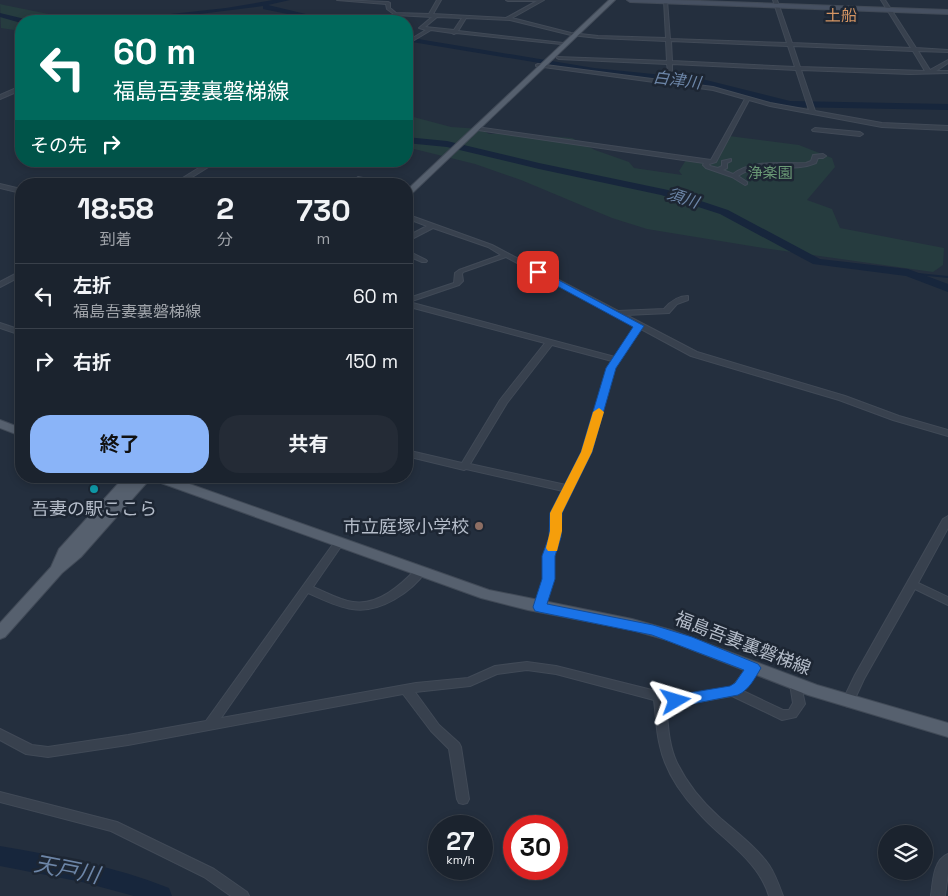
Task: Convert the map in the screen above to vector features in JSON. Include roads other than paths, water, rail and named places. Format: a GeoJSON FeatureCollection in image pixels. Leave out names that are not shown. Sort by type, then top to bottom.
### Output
{"type":"FeatureCollection","features":[{"type":"Feature","properties":{"kind":"main road"},"geometry":{"type":"LineString","coordinates":[[463,139],[478,128],[546,62],[606,0]]}},
{"type":"Feature","properties":{"kind":"main road"},"geometry":{"type":"LineString","coordinates":[[413,189],[436,164],[546,62],[562,43],[612,0]]}},
{"type":"Feature","properties":{"kind":"main road"},"geometry":{"type":"LineString","coordinates":[[630,0],[776,3],[948,12]]}},
{"type":"Feature","properties":{"kind":"main road"},"geometry":{"type":"LineString","coordinates":[[413,182],[436,164]]}},
{"type":"Feature","properties":{"kind":"main road"},"geometry":{"type":"LineString","coordinates":[[0,424],[15,430]]}},
{"type":"Feature","properties":{"kind":"main road"},"geometry":{"type":"LineString","coordinates":[[57,569],[64,552],[126,483]]}},
{"type":"Feature","properties":{"kind":"main road"},"geometry":{"type":"LineString","coordinates":[[0,633],[57,569],[76,554],[140,483]]}},
{"type":"Feature","properties":{"kind":"main road","name":"福島吾妻裏磐梯線"},"geometry":{"type":"LineString","coordinates":[[174,483],[486,594],[539,607],[653,630],[848,702],[948,730]]}},
{"type":"Feature","properties":{"kind":"street"},"geometry":{"type":"LineString","coordinates":[[339,0],[388,3],[388,8],[395,14],[464,19],[507,19],[574,34],[668,40],[948,51]]}},
{"type":"Feature","properties":{"kind":"street"},"geometry":{"type":"LineString","coordinates":[[439,0],[433,16],[421,28],[562,43]]}},
{"type":"Feature","properties":{"kind":"street"},"geometry":{"type":"LineString","coordinates":[[508,0],[541,0]]}},
{"type":"Feature","properties":{"kind":"street"},"geometry":{"type":"LineString","coordinates":[[507,19],[541,0]]}},
{"type":"Feature","properties":{"kind":"street"},"geometry":{"type":"LineString","coordinates":[[883,0],[912,50],[929,73]]}},
{"type":"Feature","properties":{"kind":"street"},"geometry":{"type":"LineString","coordinates":[[666,1],[670,71]]}},
{"type":"Feature","properties":{"kind":"street"},"geometry":{"type":"LineString","coordinates":[[776,3],[814,113]]}},
{"type":"Feature","properties":{"kind":"street"},"geometry":{"type":"LineString","coordinates":[[454,33],[464,19]]}},
{"type":"Feature","properties":{"kind":"street"},"geometry":{"type":"LineString","coordinates":[[520,39],[525,22]]}},
{"type":"Feature","properties":{"kind":"street"},"geometry":{"type":"LineString","coordinates":[[413,40],[429,30]]}},
{"type":"Feature","properties":{"kind":"street"},"geometry":{"type":"LineString","coordinates":[[929,73],[948,61]]}},
{"type":"Feature","properties":{"kind":"street"},"geometry":{"type":"LineString","coordinates":[[546,62],[669,62],[929,73],[948,72]]}},
{"type":"Feature","properties":{"kind":"street"},"geometry":{"type":"LineString","coordinates":[[546,62],[598,74],[657,80],[719,90],[814,113],[855,118],[888,126],[948,128]]}},
{"type":"Feature","properties":{"kind":"street"},"geometry":{"type":"LineString","coordinates":[[0,97],[15,91]]}},
{"type":"Feature","properties":{"kind":"street"},"geometry":{"type":"LineString","coordinates":[[478,128],[713,162],[748,98]]}},
{"type":"Feature","properties":{"kind":"street"},"geometry":{"type":"LineString","coordinates":[[855,118],[863,141]]}},
{"type":"Feature","properties":{"kind":"street"},"geometry":{"type":"LineString","coordinates":[[813,123],[815,131],[860,134]]}},
{"type":"Feature","properties":{"kind":"street"},"geometry":{"type":"LineString","coordinates":[[843,133],[847,141]]}},
{"type":"Feature","properties":{"kind":"street"},"geometry":{"type":"LineString","coordinates":[[734,176],[753,167],[807,165],[814,162],[815,156],[823,156]]}},
{"type":"Feature","properties":{"kind":"street"},"geometry":{"type":"LineString","coordinates":[[719,170],[725,167],[724,162],[729,160]]}},
{"type":"Feature","properties":{"kind":"street"},"geometry":{"type":"LineString","coordinates":[[707,162],[706,165],[708,167],[734,176],[745,183]]}},
{"type":"Feature","properties":{"kind":"street"},"geometry":{"type":"LineString","coordinates":[[186,178],[205,167]]}},
{"type":"Feature","properties":{"kind":"street"},"geometry":{"type":"LineString","coordinates":[[0,186],[15,190]]}},
{"type":"Feature","properties":{"kind":"street"},"geometry":{"type":"LineString","coordinates":[[413,218],[483,244],[506,255],[694,354],[842,398],[896,418],[948,433]]}},
{"type":"Feature","properties":{"kind":"street"},"geometry":{"type":"LineString","coordinates":[[413,236],[433,225]]}},
{"type":"Feature","properties":{"kind":"street"},"geometry":{"type":"LineString","coordinates":[[413,299],[456,284],[459,282],[458,274],[461,271],[506,255]]}},
{"type":"Feature","properties":{"kind":"street"},"geometry":{"type":"LineString","coordinates":[[413,256],[424,261]]}},
{"type":"Feature","properties":{"kind":"street"},"geometry":{"type":"LineString","coordinates":[[0,285],[15,276]]}},
{"type":"Feature","properties":{"kind":"street"},"geometry":{"type":"LineString","coordinates":[[615,313],[666,311],[674,302],[685,298]]}},
{"type":"Feature","properties":{"kind":"street"},"geometry":{"type":"LineString","coordinates":[[413,304],[615,359]]}},
{"type":"Feature","properties":{"kind":"street"},"geometry":{"type":"LineString","coordinates":[[0,326],[15,331]]}},
{"type":"Feature","properties":{"kind":"street"},"geometry":{"type":"LineString","coordinates":[[539,607],[549,579],[549,556],[555,537],[556,513],[587,452],[609,373],[615,359],[639,326]]}},
{"type":"Feature","properties":{"kind":"street"},"geometry":{"type":"LineString","coordinates":[[464,467],[482,432],[506,396],[550,342]]}},
{"type":"Feature","properties":{"kind":"street"},"geometry":{"type":"LineString","coordinates":[[413,455],[569,489]]}},
{"type":"Feature","properties":{"kind":"street"},"geometry":{"type":"LineString","coordinates":[[848,702],[859,678],[912,584],[944,537],[948,519]]}},
{"type":"Feature","properties":{"kind":"street"},"geometry":{"type":"LineString","coordinates":[[210,724],[339,542]]}},
{"type":"Feature","properties":{"kind":"street"},"geometry":{"type":"LineString","coordinates":[[306,588],[353,606],[368,607],[410,584],[421,571]]}},
{"type":"Feature","properties":{"kind":"street"},"geometry":{"type":"LineString","coordinates":[[912,584],[948,601]]}},
{"type":"Feature","properties":{"kind":"street"},"geometry":{"type":"LineString","coordinates":[[0,734],[30,750],[48,752],[407,690],[470,682],[495,670],[527,666],[556,670],[676,701],[733,691],[740,687],[753,668]]}},
{"type":"Feature","properties":{"kind":"street"},"geometry":{"type":"LineString","coordinates":[[733,691],[782,715],[792,714],[799,704],[796,684]]}},
{"type":"Feature","properties":{"kind":"street"},"geometry":{"type":"LineString","coordinates":[[407,690],[425,716],[455,747],[464,799]]}},
{"type":"Feature","properties":{"kind":"street"},"geometry":{"type":"LineString","coordinates":[[659,697],[668,755],[679,777],[695,800],[766,870],[775,885],[776,896]]}},
{"type":"Feature","properties":{"kind":"street"},"geometry":{"type":"LineString","coordinates":[[0,797],[108,824],[209,873],[242,896]]}},
{"type":"Feature","properties":{"kind":"street"},"geometry":{"type":"LineString","coordinates":[[938,896],[942,869],[948,860]]}},
{"type":"Feature","properties":{"kind":"waterway","name":"白津川"},"geometry":{"type":"LineString","coordinates":[[180,15],[286,0]]}},
{"type":"Feature","properties":{"kind":"waterway","name":"白津川"},"geometry":{"type":"LineString","coordinates":[[266,7],[303,15]]}},
{"type":"Feature","properties":{"kind":"waterway","name":"須川"},"geometry":{"type":"LineString","coordinates":[[0,15],[15,19]]}},
{"type":"Feature","properties":{"kind":"waterway","name":"白津川"},"geometry":{"type":"LineString","coordinates":[[413,40],[594,70],[702,82],[790,104],[948,107]]}},
{"type":"Feature","properties":{"kind":"waterway","name":"須川"},"geometry":{"type":"LineString","coordinates":[[413,141],[447,144],[539,166],[664,192],[724,212],[817,262],[908,273],[948,288]]}},
{"type":"Feature","properties":{"kind":"waterway"},"geometry":{"type":"LineString","coordinates":[[908,273],[948,277]]}},
{"type":"Feature","properties":{"kind":"waterway","name":"天戸川"},"geometry":{"type":"LineString","coordinates":[[0,856],[102,876],[122,881],[161,896]]}},
{"type":"Feature","properties":{"kind":"place","name":"吾妻の駅ここら"},"geometry":{"type":"Point","coordinates":[94,489]}},
{"type":"Feature","properties":{"kind":"place","name":"市立庭塚小学校"},"geometry":{"type":"Point","coordinates":[479,526]}},
{"type":"Feature","properties":{"kind":"district","name":"土船"},"geometry":{"type":"Point","coordinates":[841,15]}},
{"type":"Feature","properties":{"kind":"park label","name":"浄楽園"},"geometry":{"type":"Point","coordinates":[770,172]}}]}
